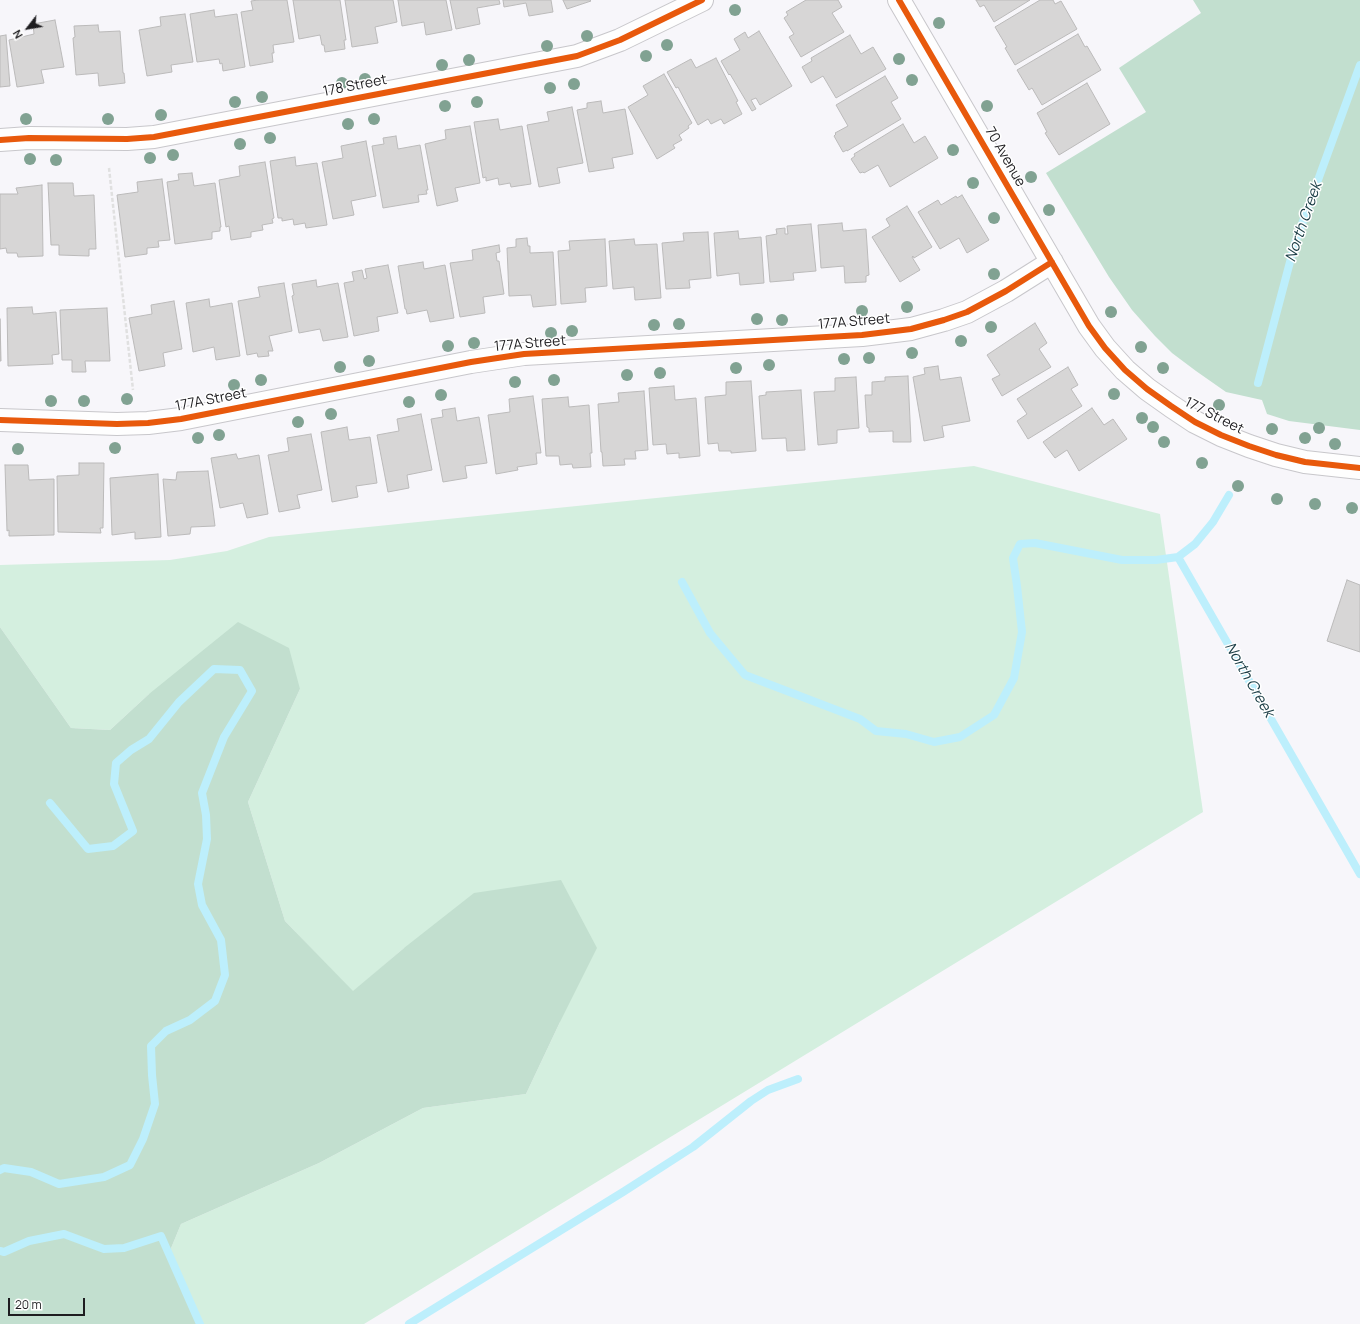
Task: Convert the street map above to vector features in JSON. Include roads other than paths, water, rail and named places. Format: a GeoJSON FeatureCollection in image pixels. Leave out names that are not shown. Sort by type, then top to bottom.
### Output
{"type":"FeatureCollection","features":[{"type":"Feature","properties":{"kind":"street","name":"178 Street"},"geometry":{"type":"LineString","coordinates":[[0,140],[29,138],[127,139],[154,137],[570,57],[620,40],[702,0]]}},
{"type":"Feature","properties":{"kind":"street","name":"70 Avenue"},"geometry":{"type":"LineString","coordinates":[[899,0],[1089,326]]}},
{"type":"Feature","properties":{"kind":"street","name":"177A Street"},"geometry":{"type":"LineString","coordinates":[[0,420],[117,424],[148,423],[181,419],[472,362],[524,354],[862,335],[911,329],[967,312],[1006,291],[1052,262]]}},
{"type":"Feature","properties":{"kind":"street","name":"177 Street"},"geometry":{"type":"LineString","coordinates":[[1089,326],[1105,348],[1131,374],[1165,402],[1195,422],[1228,438],[1276,455],[1304,462],[1360,468]]}},
{"type":"Feature","properties":{"kind":"waterway","name":"North Creek"},"geometry":{"type":"LineString","coordinates":[[1258,383],[1295,243],[1360,65]]}},
{"type":"Feature","properties":{"kind":"waterway","name":"North Creek"},"geometry":{"type":"LineString","coordinates":[[1229,495],[1213,522],[1195,544],[1178,557],[1360,874]]}},
{"type":"Feature","properties":{"kind":"waterway"},"geometry":{"type":"LineString","coordinates":[[682,582],[710,633],[745,675],[860,719],[876,731],[906,734],[934,742],[960,737],[994,715],[1014,678],[1022,632],[1013,558],[1020,544],[1035,543],[1122,560],[1156,560],[1178,557]]}},
{"type":"Feature","properties":{"kind":"waterway"},"geometry":{"type":"LineString","coordinates":[[0,1170],[4,1168],[31,1172],[59,1184],[104,1177],[130,1165],[143,1139],[155,1104],[151,1046],[166,1031],[190,1020],[215,1001],[225,975],[221,940],[202,905],[198,884],[207,839],[206,815],[202,793],[224,737],[252,691],[240,670],[214,669],[179,702],[149,739],[131,750],[116,763],[114,784],[133,831],[113,846],[88,849],[50,803]]}},
{"type":"Feature","properties":{"kind":"waterway"},"geometry":{"type":"LineString","coordinates":[[409,1324],[693,1147],[751,1101],[768,1090],[798,1079]]}},
{"type":"Feature","properties":{"kind":"waterway"},"geometry":{"type":"LineString","coordinates":[[0,1251],[4,1252],[29,1241],[64,1234],[104,1249],[124,1248],[161,1236],[200,1324]]}}]}
